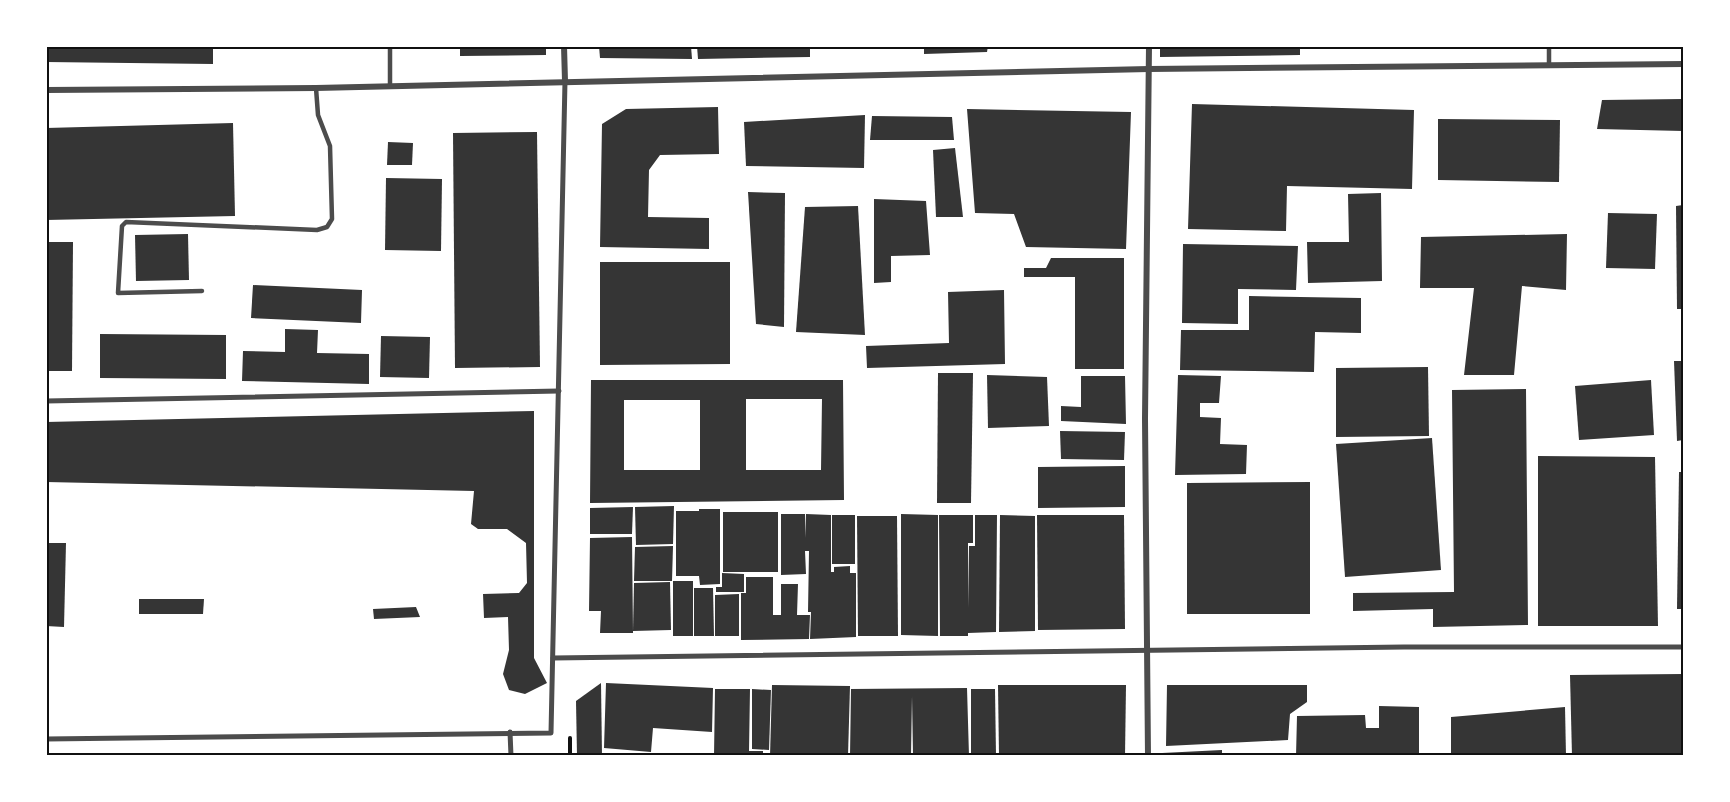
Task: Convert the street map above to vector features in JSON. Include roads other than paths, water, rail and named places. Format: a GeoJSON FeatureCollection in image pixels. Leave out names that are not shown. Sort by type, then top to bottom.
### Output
{"type":"FeatureCollection","features":[{"type":"Feature","properties":{"kind":"street"},"geometry":{"type":"LineString","coordinates":[[46,739],[551,733],[564,46]]}},
{"type":"Feature","properties":{"kind":"street"},"geometry":{"type":"LineString","coordinates":[[1148,756],[1145,419],[1149,46]]}},
{"type":"Feature","properties":{"kind":"street"},"geometry":{"type":"LineString","coordinates":[[46,90],[316,88],[1149,69],[1683,64]]}},
{"type":"Feature","properties":{"kind":"street"},"geometry":{"type":"LineString","coordinates":[[46,401],[559,391]]}},
{"type":"Feature","properties":{"kind":"street"},"geometry":{"type":"LineString","coordinates":[[553,658],[1404,647],[1683,647]]}},
{"type":"Feature","properties":{"kind":"street"},"geometry":{"type":"LineString","coordinates":[[510,732],[511,756]]}},
{"type":"Feature","properties":{"kind":"lane"},"geometry":{"type":"LineString","coordinates":[[390,46],[390,85]]}},
{"type":"Feature","properties":{"kind":"lane"},"geometry":{"type":"LineString","coordinates":[[1549,46],[1549,65]]}},
{"type":"Feature","properties":{"kind":"lane"},"geometry":{"type":"LineString","coordinates":[[202,291],[117,293],[122,226],[126,222],[317,230],[327,227],[332,219],[330,146],[318,115],[316,88]]}}]}
